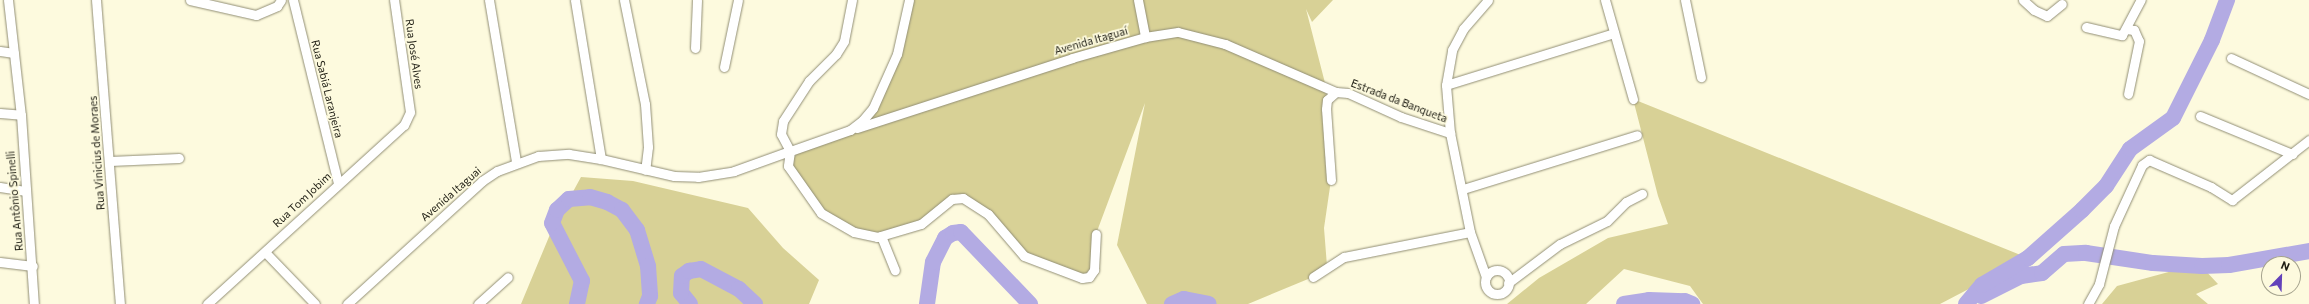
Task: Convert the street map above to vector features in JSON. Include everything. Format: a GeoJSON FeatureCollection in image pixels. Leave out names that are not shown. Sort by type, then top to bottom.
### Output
{"type":"FeatureCollection","features":[{"type":"Feature","properties":{"kind":"street","name":"Rua Antônio Spinelli"},"geometry":{"type":"LineString","coordinates":[[8,0],[33,266],[34,304]]}},
{"type":"Feature","properties":{"kind":"street","name":"Rua Vinicius de Moraes"},"geometry":{"type":"LineString","coordinates":[[96,0],[110,161],[120,304]]}},
{"type":"Feature","properties":{"kind":"street"},"geometry":{"type":"LineString","coordinates":[[190,0],[256,15],[277,6],[281,0]]}},
{"type":"Feature","properties":{"kind":"street","name":"Rua Sabiá Laranjeira"},"geometry":{"type":"LineString","coordinates":[[292,0],[338,183]]}},
{"type":"Feature","properties":{"kind":"street","name":"Rua José Alves"},"geometry":{"type":"LineString","coordinates":[[394,0],[410,112]]}},
{"type":"Feature","properties":{"kind":"street"},"geometry":{"type":"LineString","coordinates":[[489,0],[516,162]]}},
{"type":"Feature","properties":{"kind":"street"},"geometry":{"type":"LineString","coordinates":[[574,0],[601,159],[674,176],[716,175],[790,151]]}},
{"type":"Feature","properties":{"kind":"street"},"geometry":{"type":"LineString","coordinates":[[624,0],[646,104],[648,147],[645,170]]}},
{"type":"Feature","properties":{"kind":"street"},"geometry":{"type":"LineString","coordinates":[[695,48],[697,0]]}},
{"type":"Feature","properties":{"kind":"street"},"geometry":{"type":"LineString","coordinates":[[724,67],[738,0]]}},
{"type":"Feature","properties":{"kind":"street"},"geometry":{"type":"LineString","coordinates":[[852,0],[844,41],[836,54],[809,81],[783,121],[781,134],[790,151],[788,166],[821,212],[854,232],[864,236],[881,236],[921,224],[952,199],[963,198],[988,214],[1024,256],[1082,278],[1089,276],[1094,270],[1096,234]]}},
{"type":"Feature","properties":{"kind":"street"},"geometry":{"type":"LineString","coordinates":[[850,130],[863,120],[873,108],[897,54],[909,0]]}},
{"type":"Feature","properties":{"kind":"street"},"geometry":{"type":"LineString","coordinates":[[1138,0],[1145,37]]}},
{"type":"Feature","properties":{"kind":"street","name":"Estrada da Banqueta"},"geometry":{"type":"LineString","coordinates":[[1486,277],[1470,232],[1463,189],[1450,133],[1446,85],[1452,50],[1476,12],[1488,0]]}},
{"type":"Feature","properties":{"kind":"street"},"geometry":{"type":"LineString","coordinates":[[1605,0],[1633,99]]}},
{"type":"Feature","properties":{"kind":"street"},"geometry":{"type":"LineString","coordinates":[[1685,0],[1701,77]]}},
{"type":"Feature","properties":{"kind":"street"},"geometry":{"type":"LineString","coordinates":[[2023,0],[2034,10],[2047,16],[2062,4]]}},
{"type":"Feature","properties":{"kind":"street"},"geometry":{"type":"LineString","coordinates":[[2086,26],[2122,35],[2141,0]]}},
{"type":"Feature","properties":{"kind":"street"},"geometry":{"type":"LineString","coordinates":[[2126,29],[2134,30],[2139,41],[2128,94]]}},
{"type":"Feature","properties":{"kind":"street","name":"Avenida Itaguaí"},"geometry":{"type":"LineString","coordinates":[[790,151],[850,130],[1145,37],[1178,32],[1225,44],[1336,92]]}},
{"type":"Feature","properties":{"kind":"street"},"geometry":{"type":"LineString","coordinates":[[1446,85],[1614,33]]}},
{"type":"Feature","properties":{"kind":"street"},"geometry":{"type":"LineString","coordinates":[[0,50],[14,53]]}},
{"type":"Feature","properties":{"kind":"street"},"geometry":{"type":"LineString","coordinates":[[2231,58],[2309,94]]}},
{"type":"Feature","properties":{"kind":"street","name":"Estrada da Banqueta"},"geometry":{"type":"LineString","coordinates":[[1332,180],[1326,109],[1327,100],[1336,92],[1348,93],[1401,117],[1450,133]]}},
{"type":"Feature","properties":{"kind":"street","name":"Rua Tom Jobim"},"geometry":{"type":"LineString","coordinates":[[207,304],[404,124],[410,112]]}},
{"type":"Feature","properties":{"kind":"street"},"geometry":{"type":"LineString","coordinates":[[0,113],[20,115]]}},
{"type":"Feature","properties":{"kind":"street"},"geometry":{"type":"LineString","coordinates":[[2200,116],[2292,154]]}},
{"type":"Feature","properties":{"kind":"street"},"geometry":{"type":"LineString","coordinates":[[1463,189],[1637,135]]}},
{"type":"Feature","properties":{"kind":"street"},"geometry":{"type":"LineString","coordinates":[[2088,304],[2099,284],[2110,240],[2126,196],[2142,165],[2149,160],[2211,186],[2232,200],[2309,140]]}},
{"type":"Feature","properties":{"kind":"street","name":"Avenida Itaguai"},"geometry":{"type":"LineString","coordinates":[[348,304],[482,181],[516,162],[538,156],[569,154],[601,159]]}},
{"type":"Feature","properties":{"kind":"street"},"geometry":{"type":"LineString","coordinates":[[110,161],[179,158]]}},
{"type":"Feature","properties":{"kind":"street"},"geometry":{"type":"LineString","coordinates":[[0,187],[25,191]]}},
{"type":"Feature","properties":{"kind":"street"},"geometry":{"type":"LineString","coordinates":[[1508,282],[1508,277],[1500,270],[1489,272],[1486,277],[1486,286],[1493,293],[1503,292],[1508,282],[1560,244],[1607,221],[1626,202],[1642,194]]}},
{"type":"Feature","properties":{"kind":"street"},"geometry":{"type":"LineString","coordinates":[[1313,277],[1344,257],[1470,232]]}},
{"type":"Feature","properties":{"kind":"street"},"geometry":{"type":"LineString","coordinates":[[881,236],[895,270]]}},
{"type":"Feature","properties":{"kind":"street"},"geometry":{"type":"LineString","coordinates":[[265,252],[315,304]]}},
{"type":"Feature","properties":{"kind":"street"},"geometry":{"type":"LineString","coordinates":[[0,262],[33,266]]}},
{"type":"Feature","properties":{"kind":"street"},"geometry":{"type":"LineString","coordinates":[[478,304],[508,277]]}},
{"type":"Feature","properties":{"kind":"shaded area"},"geometry":{"type":"Polygon","coordinates":[[[909,0],[1333,0],[1312,22],[1306,9],[1325,83],[1331,180],[1324,228],[1327,266],[1313,277],[1248,304],[1214,304],[1201,298],[1184,299],[1179,304],[1147,304],[1117,245],[1145,103],[1096,234],[1096,262],[1082,278],[1024,256],[988,214],[963,198],[921,224],[864,236],[821,213],[788,166],[803,145],[850,130],[873,108],[897,54],[909,0]]]}},
{"type":"Feature","properties":{"kind":"shaded area"},"geometry":{"type":"Polygon","coordinates":[[[1633,99],[2028,258],[1940,304],[1703,304],[1690,286],[1624,269],[1586,304],[1507,304],[1539,278],[1608,238],[1668,224],[1658,196],[1633,99]]]}},
{"type":"Feature","properties":{"kind":"shaded area"},"geometry":{"type":"Polygon","coordinates":[[[581,177],[633,181],[748,208],[783,248],[819,280],[809,304],[521,304],[551,232],[581,177]]]}},
{"type":"Feature","properties":{"kind":"shaded area"},"geometry":{"type":"Polygon","coordinates":[[[2187,267],[2203,268],[2218,284],[2196,294],[2208,304],[2102,304],[2117,286],[2187,267]]]}},
{"type":"Feature","properties":{"kind":"waterway"},"geometry":{"type":"LineString","coordinates":[[1966,304],[1982,285],[2028,258],[2082,210],[2106,186],[2130,149],[2173,118],[2212,40],[2227,0]]}},
{"type":"Feature","properties":{"kind":"waterway"},"geometry":{"type":"LineString","coordinates":[[577,304],[582,281],[552,223],[557,210],[569,199],[590,197],[607,202],[622,210],[637,230],[648,266],[650,296],[647,304]]}},
{"type":"Feature","properties":{"kind":"waterway"},"geometry":{"type":"LineString","coordinates":[[927,304],[933,262],[945,238],[953,233],[961,232],[1030,304]]}},
{"type":"Feature","properties":{"kind":"waterway"},"geometry":{"type":"LineString","coordinates":[[1981,296],[2021,276],[2042,273],[2064,254],[2086,253],[2153,263],[2202,266],[2229,265],[2309,251]]}},
{"type":"Feature","properties":{"kind":"waterway"},"geometry":{"type":"LineString","coordinates":[[690,304],[681,293],[682,276],[689,271],[701,269],[739,289],[755,304]]}},
{"type":"Feature","properties":{"kind":"waterway"},"geometry":{"type":"LineString","coordinates":[[1172,304],[1184,299],[1209,304]]}},
{"type":"Feature","properties":{"kind":"waterway"},"geometry":{"type":"LineString","coordinates":[[1624,304],[1649,300],[1685,301],[1692,304]]}}]}
